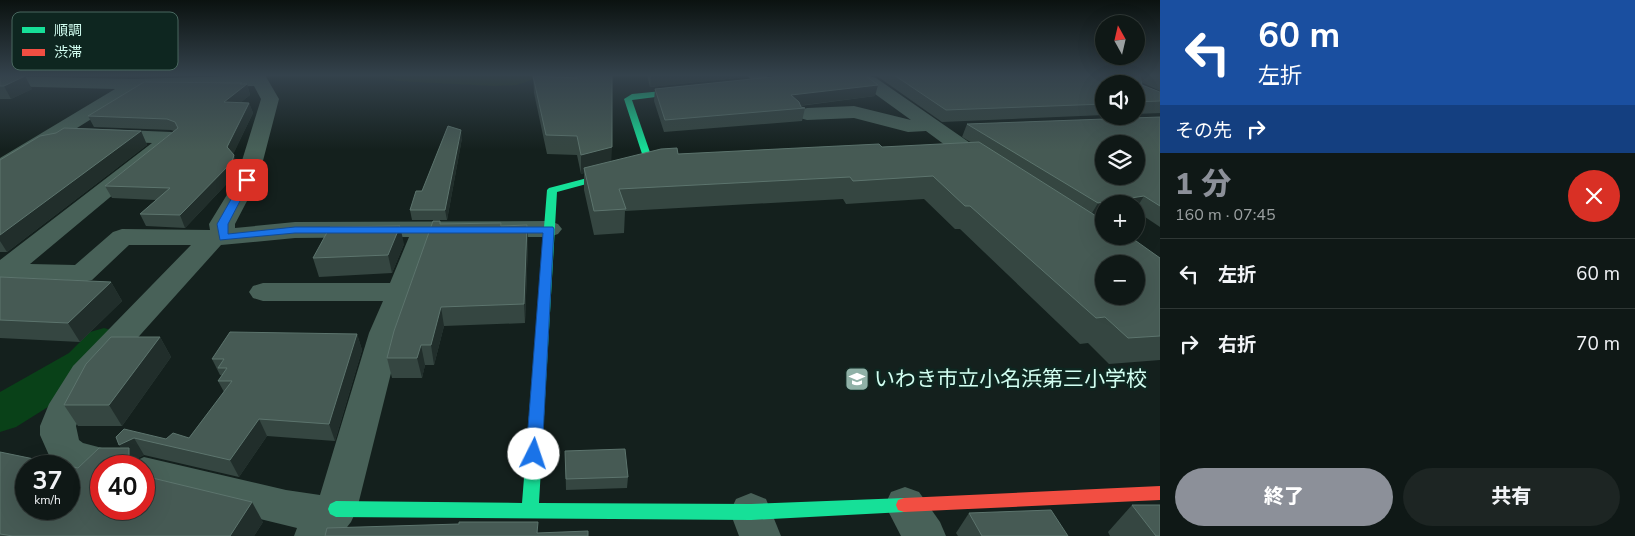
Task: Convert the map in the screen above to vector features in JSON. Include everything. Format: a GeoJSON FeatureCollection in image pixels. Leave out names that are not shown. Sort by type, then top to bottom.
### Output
{"type":"FeatureCollection","features":[{"type":"Feature","properties":{"kind":"street"},"geometry":{"type":"LineString","coordinates":[[0,167],[109,100]]}},
{"type":"Feature","properties":{"kind":"street"},"geometry":{"type":"LineString","coordinates":[[90,461],[73,457],[64,451],[58,435],[58,426],[62,414],[86,375],[218,238],[222,224],[247,180],[270,100]]}},
{"type":"Feature","properties":{"kind":"street"},"geometry":{"type":"LineString","coordinates":[[530,510],[552,190],[650,164],[628,100]]}},
{"type":"Feature","properties":{"kind":"street"},"geometry":{"type":"LineString","coordinates":[[895,100],[956,145],[997,172]]}},
{"type":"Feature","properties":{"kind":"street"},"geometry":{"type":"LineString","coordinates":[[807,114],[854,112],[908,126],[966,129]]}},
{"type":"Feature","properties":{"kind":"street"},"geometry":{"type":"LineString","coordinates":[[2,273],[170,138],[56,133]]}},
{"type":"Feature","properties":{"kind":"street"},"geometry":{"type":"LineString","coordinates":[[327,520],[385,333],[425,229]]}},
{"type":"Feature","properties":{"kind":"street"},"geometry":{"type":"LineString","coordinates":[[2,273],[82,274],[122,237],[218,238],[295,230],[549,229]]}},
{"type":"Feature","properties":{"kind":"street"},"geometry":{"type":"LineString","coordinates":[[263,292],[401,292]]}},
{"type":"Feature","properties":{"kind":"street"},"geometry":{"type":"LineString","coordinates":[[155,477],[286,508],[327,520],[530,510],[755,524],[915,520],[1160,493]]}},
{"type":"Feature","properties":{"kind":"building"},"geometry":{"type":"Polygon","coordinates":[[[114,100],[227,100],[224,102],[249,103],[227,147],[234,155],[232,162],[180,215],[140,214],[170,188],[105,186],[178,128],[175,122],[167,119],[88,116],[114,100]]]}},
{"type":"Feature","properties":{"kind":"building"},"geometry":{"type":"Polygon","coordinates":[[[538,100],[612,100],[612,147],[581,155],[577,136],[546,135],[538,100]]]}},
{"type":"Feature","properties":{"kind":"building"},"geometry":{"type":"Polygon","coordinates":[[[659,100],[797,100],[801,107],[805,108],[665,120],[659,100]]]}},
{"type":"Feature","properties":{"kind":"building"},"geometry":{"type":"Polygon","coordinates":[[[931,100],[1095,100],[1095,104],[946,110],[931,100]]]}},
{"type":"Feature","properties":{"kind":"building"},"geometry":{"type":"Polygon","coordinates":[[[1145,100],[1160,100],[1145,102],[1145,100]]]}},
{"type":"Feature","properties":{"kind":"building"},"geometry":{"type":"Polygon","coordinates":[[[1160,117],[1160,206],[1145,195],[1095,195],[1095,201],[967,124],[1095,119],[1095,125],[1145,125],[1145,118],[1160,117]]]}},
{"type":"Feature","properties":{"kind":"building"},"geometry":{"type":"Polygon","coordinates":[[[448,126],[461,130],[445,210],[410,210],[416,191],[422,191],[448,126]]]}},
{"type":"Feature","properties":{"kind":"building"},"geometry":{"type":"Polygon","coordinates":[[[64,128],[141,131],[0,235],[0,160],[40,136],[56,133],[64,128]]]}},
{"type":"Feature","properties":{"kind":"building"},"geometry":{"type":"Polygon","coordinates":[[[979,142],[1095,215],[1095,245],[1142,245],[1160,258],[1160,336],[1128,338],[1105,317],[1096,318],[970,206],[965,206],[933,176],[853,181],[850,177],[619,189],[626,209],[594,211],[584,168],[661,149],[677,148],[678,154],[879,144],[882,147],[979,142]]]}},
{"type":"Feature","properties":{"kind":"building"},"geometry":{"type":"Polygon","coordinates":[[[433,221],[440,221],[440,224],[501,223],[501,226],[527,225],[524,304],[441,307],[431,345],[421,345],[417,358],[387,358],[394,331],[433,221]]]}},
{"type":"Feature","properties":{"kind":"building"},"geometry":{"type":"Polygon","coordinates":[[[400,226],[388,255],[313,258],[330,227],[400,226]]]}},
{"type":"Feature","properties":{"kind":"building"},"geometry":{"type":"Polygon","coordinates":[[[0,277],[111,282],[68,323],[0,320],[0,277]]]}},
{"type":"Feature","properties":{"kind":"building"},"geometry":{"type":"Polygon","coordinates":[[[230,332],[357,334],[329,424],[259,419],[230,460],[134,438],[119,445],[116,437],[124,429],[166,439],[173,433],[189,438],[232,381],[218,381],[227,368],[218,368],[224,359],[212,359],[230,332]]]}},
{"type":"Feature","properties":{"kind":"building"},"geometry":{"type":"Polygon","coordinates":[[[111,337],[160,337],[109,405],[64,405],[86,364],[111,337]]]}},
{"type":"Feature","properties":{"kind":"building"},"geometry":{"type":"Polygon","coordinates":[[[99,448],[129,448],[129,455],[92,455],[99,448]]]}},
{"type":"Feature","properties":{"kind":"building"},"geometry":{"type":"Polygon","coordinates":[[[625,449],[628,477],[566,479],[565,451],[625,449]]]}},
{"type":"Feature","properties":{"kind":"building"},"geometry":{"type":"Polygon","coordinates":[[[0,452],[15,455],[15,520],[80,520],[80,466],[90,457],[90,520],[155,520],[155,479],[252,502],[230,536],[13,536],[0,534],[0,452]]]}},
{"type":"Feature","properties":{"kind":"building"},"geometry":{"type":"Polygon","coordinates":[[[1132,505],[1160,505],[1160,536],[1156,536],[1132,505]]]}},
{"type":"Feature","properties":{"kind":"building"},"geometry":{"type":"Polygon","coordinates":[[[1051,510],[1068,536],[982,536],[969,513],[1051,510]]]}},
{"type":"Feature","properties":{"kind":"building"},"geometry":{"type":"Polygon","coordinates":[[[459,522],[538,522],[537,533],[588,531],[588,536],[325,536],[327,528],[459,524],[459,522]]]}},
{"type":"Feature","properties":{"kind":"waterway"},"geometry":{"type":"LineString","coordinates":[[0,414],[84,364],[104,342]]}},
{"type":"Feature","properties":{"kind":"traffic: fast"},"geometry":{"type":"LineString","coordinates":[[530,510],[552,190],[650,164],[628,100]]}},
{"type":"Feature","properties":{"kind":"traffic: fast"},"geometry":{"type":"LineString","coordinates":[[336,509],[751,512],[904,505]]}},
{"type":"Feature","properties":{"kind":"traffic: jam"},"geometry":{"type":"LineString","coordinates":[[904,505],[1160,493]]}},
{"type":"Feature","properties":{"kind":"place","name":"いわき市立小名浜第三小学校"},"geometry":{"type":"Point","coordinates":[857,379]}},
{"type":"Feature","properties":{"kind":"route"},"geometry":{"type":"LineString","coordinates":[[247,180],[222,224],[224,237],[295,230],[549,229],[534,454]]}}]}
